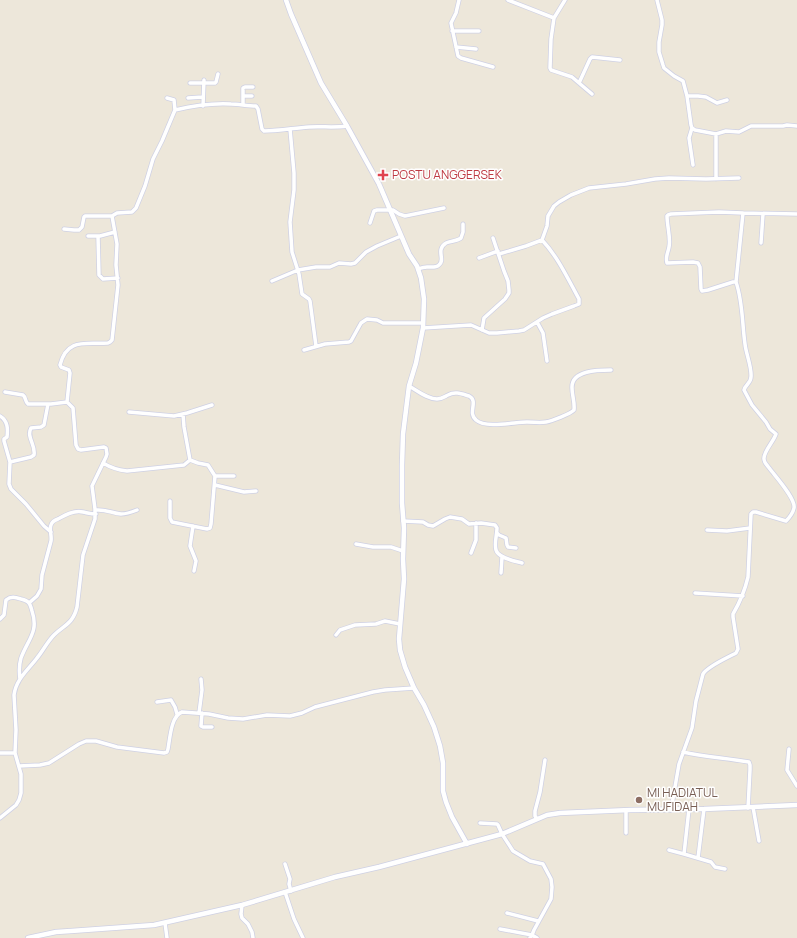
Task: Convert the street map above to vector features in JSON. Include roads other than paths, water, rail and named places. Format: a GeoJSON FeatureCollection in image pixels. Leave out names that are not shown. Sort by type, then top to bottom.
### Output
{"type":"FeatureCollection","features":[{"type":"Feature","properties":{"kind":"street"},"geometry":{"type":"LineString","coordinates":[[286,0],[321,83],[380,184],[401,236],[418,269],[420,278],[424,299],[423,325],[416,363],[409,386],[403,434],[402,465],[404,579],[399,639],[400,650],[405,666],[414,688],[434,727],[440,746],[443,763],[443,791],[446,802],[452,817],[467,844]]}},
{"type":"Feature","properties":{"kind":"street"},"geometry":{"type":"LineString","coordinates":[[459,0],[456,13],[450,23],[458,56],[493,67]]}},
{"type":"Feature","properties":{"kind":"street"},"geometry":{"type":"LineString","coordinates":[[508,0],[554,18]]}},
{"type":"Feature","properties":{"kind":"street"},"geometry":{"type":"LineString","coordinates":[[565,0],[554,18],[551,39],[551,69],[572,77],[592,94]]}},
{"type":"Feature","properties":{"kind":"street"},"geometry":{"type":"LineString","coordinates":[[657,0],[662,20],[658,42],[659,52],[664,68],[682,81],[687,96],[692,128],[689,138],[693,165]]}},
{"type":"Feature","properties":{"kind":"street"},"geometry":{"type":"LineString","coordinates":[[452,31],[478,31]]}},
{"type":"Feature","properties":{"kind":"street"},"geometry":{"type":"LineString","coordinates":[[456,47],[476,49]]}},
{"type":"Feature","properties":{"kind":"street"},"geometry":{"type":"LineString","coordinates":[[579,83],[592,57],[620,60]]}},
{"type":"Feature","properties":{"kind":"street"},"geometry":{"type":"LineString","coordinates":[[190,83],[204,81],[214,83],[216,82],[218,74]]}},
{"type":"Feature","properties":{"kind":"street"},"geometry":{"type":"LineString","coordinates":[[202,106],[204,81]]}},
{"type":"Feature","properties":{"kind":"street"},"geometry":{"type":"LineString","coordinates":[[243,105],[244,87],[253,87]]}},
{"type":"Feature","properties":{"kind":"street"},"geometry":{"type":"LineString","coordinates":[[243,96],[252,96]]}},
{"type":"Feature","properties":{"kind":"street"},"geometry":{"type":"LineString","coordinates":[[687,96],[706,97],[717,102],[727,100]]}},
{"type":"Feature","properties":{"kind":"street"},"geometry":{"type":"LineString","coordinates":[[188,98],[202,97]]}},
{"type":"Feature","properties":{"kind":"street"},"geometry":{"type":"LineString","coordinates":[[64,229],[79,230],[82,227],[84,217],[86,216],[112,216],[116,213],[132,212],[136,208],[145,186],[153,159],[174,110],[174,100],[167,98]]}},
{"type":"Feature","properties":{"kind":"street"},"geometry":{"type":"LineString","coordinates":[[174,110],[230,104],[256,106],[263,130],[266,131],[310,127],[347,126]]}},
{"type":"Feature","properties":{"kind":"street"},"geometry":{"type":"LineString","coordinates":[[692,128],[695,130],[716,134],[726,131],[739,132],[750,126],[783,126],[787,124],[797,126]]}},
{"type":"Feature","properties":{"kind":"street"},"geometry":{"type":"LineString","coordinates":[[290,129],[294,173],[294,190],[290,222],[292,252],[300,278],[302,294],[310,301],[316,346]]}},
{"type":"Feature","properties":{"kind":"street"},"geometry":{"type":"LineString","coordinates":[[716,134],[716,179]]}},
{"type":"Feature","properties":{"kind":"street"},"geometry":{"type":"LineString","coordinates":[[542,240],[548,216],[554,206],[571,195],[589,188],[662,178],[739,178]]}},
{"type":"Feature","properties":{"kind":"street"},"geometry":{"type":"LineString","coordinates":[[370,223],[375,210],[393,210],[406,216],[444,208]]}},
{"type":"Feature","properties":{"kind":"street"},"geometry":{"type":"LineString","coordinates":[[736,282],[708,290],[702,290],[700,267],[698,263],[667,263],[666,258],[670,246],[668,214],[719,212],[797,214]]}},
{"type":"Feature","properties":{"kind":"street"},"geometry":{"type":"LineString","coordinates":[[671,810],[678,771],[692,728],[696,701],[704,672],[736,653],[738,650],[733,614],[742,596],[748,577],[751,516],[753,512],[756,512],[786,521],[794,510],[791,498],[764,460],[764,456],[776,434],[770,429],[744,390],[751,380],[751,374],[736,282],[743,213]]}},
{"type":"Feature","properties":{"kind":"street"},"geometry":{"type":"LineString","coordinates":[[761,243],[763,214]]}},
{"type":"Feature","properties":{"kind":"street"},"geometry":{"type":"LineString","coordinates":[[67,402],[70,373],[69,370],[60,367],[60,363],[66,353],[73,346],[88,343],[105,343],[111,341],[113,338],[118,285],[116,265],[118,244],[112,216]]}},
{"type":"Feature","properties":{"kind":"street"},"geometry":{"type":"LineString","coordinates":[[418,269],[438,266],[441,259],[441,248],[446,243],[461,238],[464,224]]}},
{"type":"Feature","properties":{"kind":"street"},"geometry":{"type":"LineString","coordinates":[[88,236],[98,236],[115,232]]}},
{"type":"Feature","properties":{"kind":"street"},"geometry":{"type":"LineString","coordinates":[[98,236],[99,275],[103,279],[118,278]]}},
{"type":"Feature","properties":{"kind":"street"},"geometry":{"type":"LineString","coordinates":[[272,281],[298,270],[316,267],[330,267],[339,263],[355,263],[366,252],[376,246],[401,236]]}},
{"type":"Feature","properties":{"kind":"street"},"geometry":{"type":"LineString","coordinates":[[482,330],[484,318],[509,293],[508,281],[493,238]]}},
{"type":"Feature","properties":{"kind":"street"},"geometry":{"type":"LineString","coordinates":[[479,258],[526,246],[542,240]]}},
{"type":"Feature","properties":{"kind":"street"},"geometry":{"type":"LineString","coordinates":[[304,350],[325,344],[349,342],[361,323],[367,319],[377,320],[383,323],[471,325],[489,333],[524,330],[543,318],[579,304],[576,293],[556,257],[542,240]]}},
{"type":"Feature","properties":{"kind":"street"},"geometry":{"type":"LineString","coordinates":[[537,322],[542,333],[547,361]]}},
{"type":"Feature","properties":{"kind":"street"},"geometry":{"type":"LineString","coordinates":[[409,386],[430,398],[435,399],[454,393],[470,397],[474,402],[472,411],[473,416],[478,422],[496,425],[528,422],[538,423],[570,413],[574,410],[575,405],[572,384],[582,373],[611,370]]}},
{"type":"Feature","properties":{"kind":"street"},"geometry":{"type":"LineString","coordinates":[[5,392],[23,395],[28,404],[67,402]]}},
{"type":"Feature","properties":{"kind":"street"},"geometry":{"type":"LineString","coordinates":[[0,818],[16,805],[21,793],[21,774],[15,753],[16,730],[14,695],[17,684],[50,639],[70,622],[75,613],[84,549],[94,524],[96,512],[92,486],[107,454],[105,447],[85,450],[78,449],[76,445],[73,408],[67,402]]}},
{"type":"Feature","properties":{"kind":"street"},"geometry":{"type":"LineString","coordinates":[[10,462],[34,455],[34,449],[29,432],[31,428],[41,427],[44,425],[48,404]]}},
{"type":"Feature","properties":{"kind":"street"},"geometry":{"type":"LineString","coordinates":[[129,412],[174,416],[212,405]]}},
{"type":"Feature","properties":{"kind":"street"},"geometry":{"type":"LineString","coordinates":[[183,414],[190,460]]}},
{"type":"Feature","properties":{"kind":"street"},"geometry":{"type":"LineString","coordinates":[[0,416],[4,419],[8,427],[7,437],[4,441],[10,462],[9,484],[11,489],[51,532]]}},
{"type":"Feature","properties":{"kind":"street"},"geometry":{"type":"LineString","coordinates":[[103,463],[112,468],[127,471],[184,465],[190,460]]}},
{"type":"Feature","properties":{"kind":"street"},"geometry":{"type":"LineString","coordinates":[[170,501],[170,518],[172,522],[207,529],[210,528],[215,476],[208,465],[190,460]]}},
{"type":"Feature","properties":{"kind":"street"},"geometry":{"type":"LineString","coordinates":[[215,476],[234,476]]}},
{"type":"Feature","properties":{"kind":"street"},"geometry":{"type":"LineString","coordinates":[[215,485],[244,492],[256,492]]}},
{"type":"Feature","properties":{"kind":"street"},"geometry":{"type":"LineString","coordinates":[[29,602],[37,596],[40,589],[50,548],[50,526],[54,520],[66,514],[82,512],[90,514],[107,510],[122,514],[137,510]]}},
{"type":"Feature","properties":{"kind":"street"},"geometry":{"type":"LineString","coordinates":[[403,521],[423,522],[433,526],[450,517],[467,523],[485,523],[494,525],[497,528],[497,553],[502,557],[522,563]]}},
{"type":"Feature","properties":{"kind":"street"},"geometry":{"type":"LineString","coordinates":[[471,553],[476,540],[476,523]]}},
{"type":"Feature","properties":{"kind":"street"},"geometry":{"type":"LineString","coordinates":[[193,526],[190,546],[196,561],[194,571]]}},
{"type":"Feature","properties":{"kind":"street"},"geometry":{"type":"LineString","coordinates":[[707,530],[727,531],[750,528]]}},
{"type":"Feature","properties":{"kind":"street"},"geometry":{"type":"LineString","coordinates":[[496,532],[506,538],[508,547],[516,548]]}},
{"type":"Feature","properties":{"kind":"street"},"geometry":{"type":"LineString","coordinates":[[356,544],[373,547],[390,547],[403,551]]}},
{"type":"Feature","properties":{"kind":"street"},"geometry":{"type":"LineString","coordinates":[[501,573],[502,557]]}},
{"type":"Feature","properties":{"kind":"street"},"geometry":{"type":"LineString","coordinates":[[694,593],[742,596]]}},
{"type":"Feature","properties":{"kind":"street"},"geometry":{"type":"LineString","coordinates":[[0,619],[4,615],[8,599],[12,597],[29,602],[34,615],[35,625],[21,658],[19,671],[20,679]]}},
{"type":"Feature","properties":{"kind":"street"},"geometry":{"type":"LineString","coordinates":[[0,605],[6,604]]}},
{"type":"Feature","properties":{"kind":"street"},"geometry":{"type":"LineString","coordinates":[[336,635],[340,630],[354,625],[376,624],[385,621],[400,624]]}},
{"type":"Feature","properties":{"kind":"street"},"geometry":{"type":"LineString","coordinates":[[201,679],[201,726],[212,727]]}},
{"type":"Feature","properties":{"kind":"street"},"geometry":{"type":"LineString","coordinates":[[18,766],[49,763],[86,741],[103,742],[122,748],[164,753],[167,752],[168,749],[174,719],[182,712],[243,719],[267,715],[290,716],[302,713],[315,707],[373,692],[414,688]]}},
{"type":"Feature","properties":{"kind":"street"},"geometry":{"type":"LineString","coordinates":[[157,702],[171,700],[178,714]]}},
{"type":"Feature","properties":{"kind":"street"},"geometry":{"type":"LineString","coordinates":[[789,748],[787,770],[797,786]]}},
{"type":"Feature","properties":{"kind":"street"},"geometry":{"type":"LineString","coordinates":[[683,752],[701,756],[748,762],[750,765],[751,808],[758,842]]}},
{"type":"Feature","properties":{"kind":"street"},"geometry":{"type":"LineString","coordinates":[[0,754],[15,753]]}},
{"type":"Feature","properties":{"kind":"street"},"geometry":{"type":"LineString","coordinates":[[537,819],[535,816],[535,811],[540,792],[545,760]]}},
{"type":"Feature","properties":{"kind":"street"},"geometry":{"type":"LineString","coordinates":[[28,938],[56,932],[148,926],[242,905],[335,877],[379,867],[502,834],[547,815],[560,813],[689,809],[704,810],[797,805]]}},
{"type":"Feature","properties":{"kind":"street"},"geometry":{"type":"LineString","coordinates":[[684,854],[689,809]]}},
{"type":"Feature","properties":{"kind":"street"},"geometry":{"type":"LineString","coordinates":[[698,858],[704,810]]}},
{"type":"Feature","properties":{"kind":"street"},"geometry":{"type":"LineString","coordinates":[[626,811],[626,833]]}},
{"type":"Feature","properties":{"kind":"street"},"geometry":{"type":"LineString","coordinates":[[480,823],[498,825],[513,851],[532,862],[544,864],[551,879],[551,899],[531,936]]}},
{"type":"Feature","properties":{"kind":"street"},"geometry":{"type":"LineString","coordinates":[[669,850],[711,862],[715,867],[724,869]]}},
{"type":"Feature","properties":{"kind":"street"},"geometry":{"type":"LineString","coordinates":[[285,864],[290,879],[291,891]]}},
{"type":"Feature","properties":{"kind":"street"},"geometry":{"type":"LineString","coordinates":[[285,892],[294,919],[304,938]]}},
{"type":"Feature","properties":{"kind":"street"},"geometry":{"type":"LineString","coordinates":[[242,905],[242,918],[248,924],[253,938]]}},
{"type":"Feature","properties":{"kind":"street"},"geometry":{"type":"LineString","coordinates":[[507,913],[538,921]]}},
{"type":"Feature","properties":{"kind":"street"},"geometry":{"type":"LineString","coordinates":[[166,923],[167,938]]}},
{"type":"Feature","properties":{"kind":"street"},"geometry":{"type":"LineString","coordinates":[[500,929],[537,938]]}},
{"type":"Feature","properties":{"kind":"place","name":"POSTU ANGGERSEK"},"geometry":{"type":"Point","coordinates":[383,175]}},
{"type":"Feature","properties":{"kind":"place","name":"MI HADIATUL MUFIDAH"},"geometry":{"type":"Point","coordinates":[639,800]}}]}
